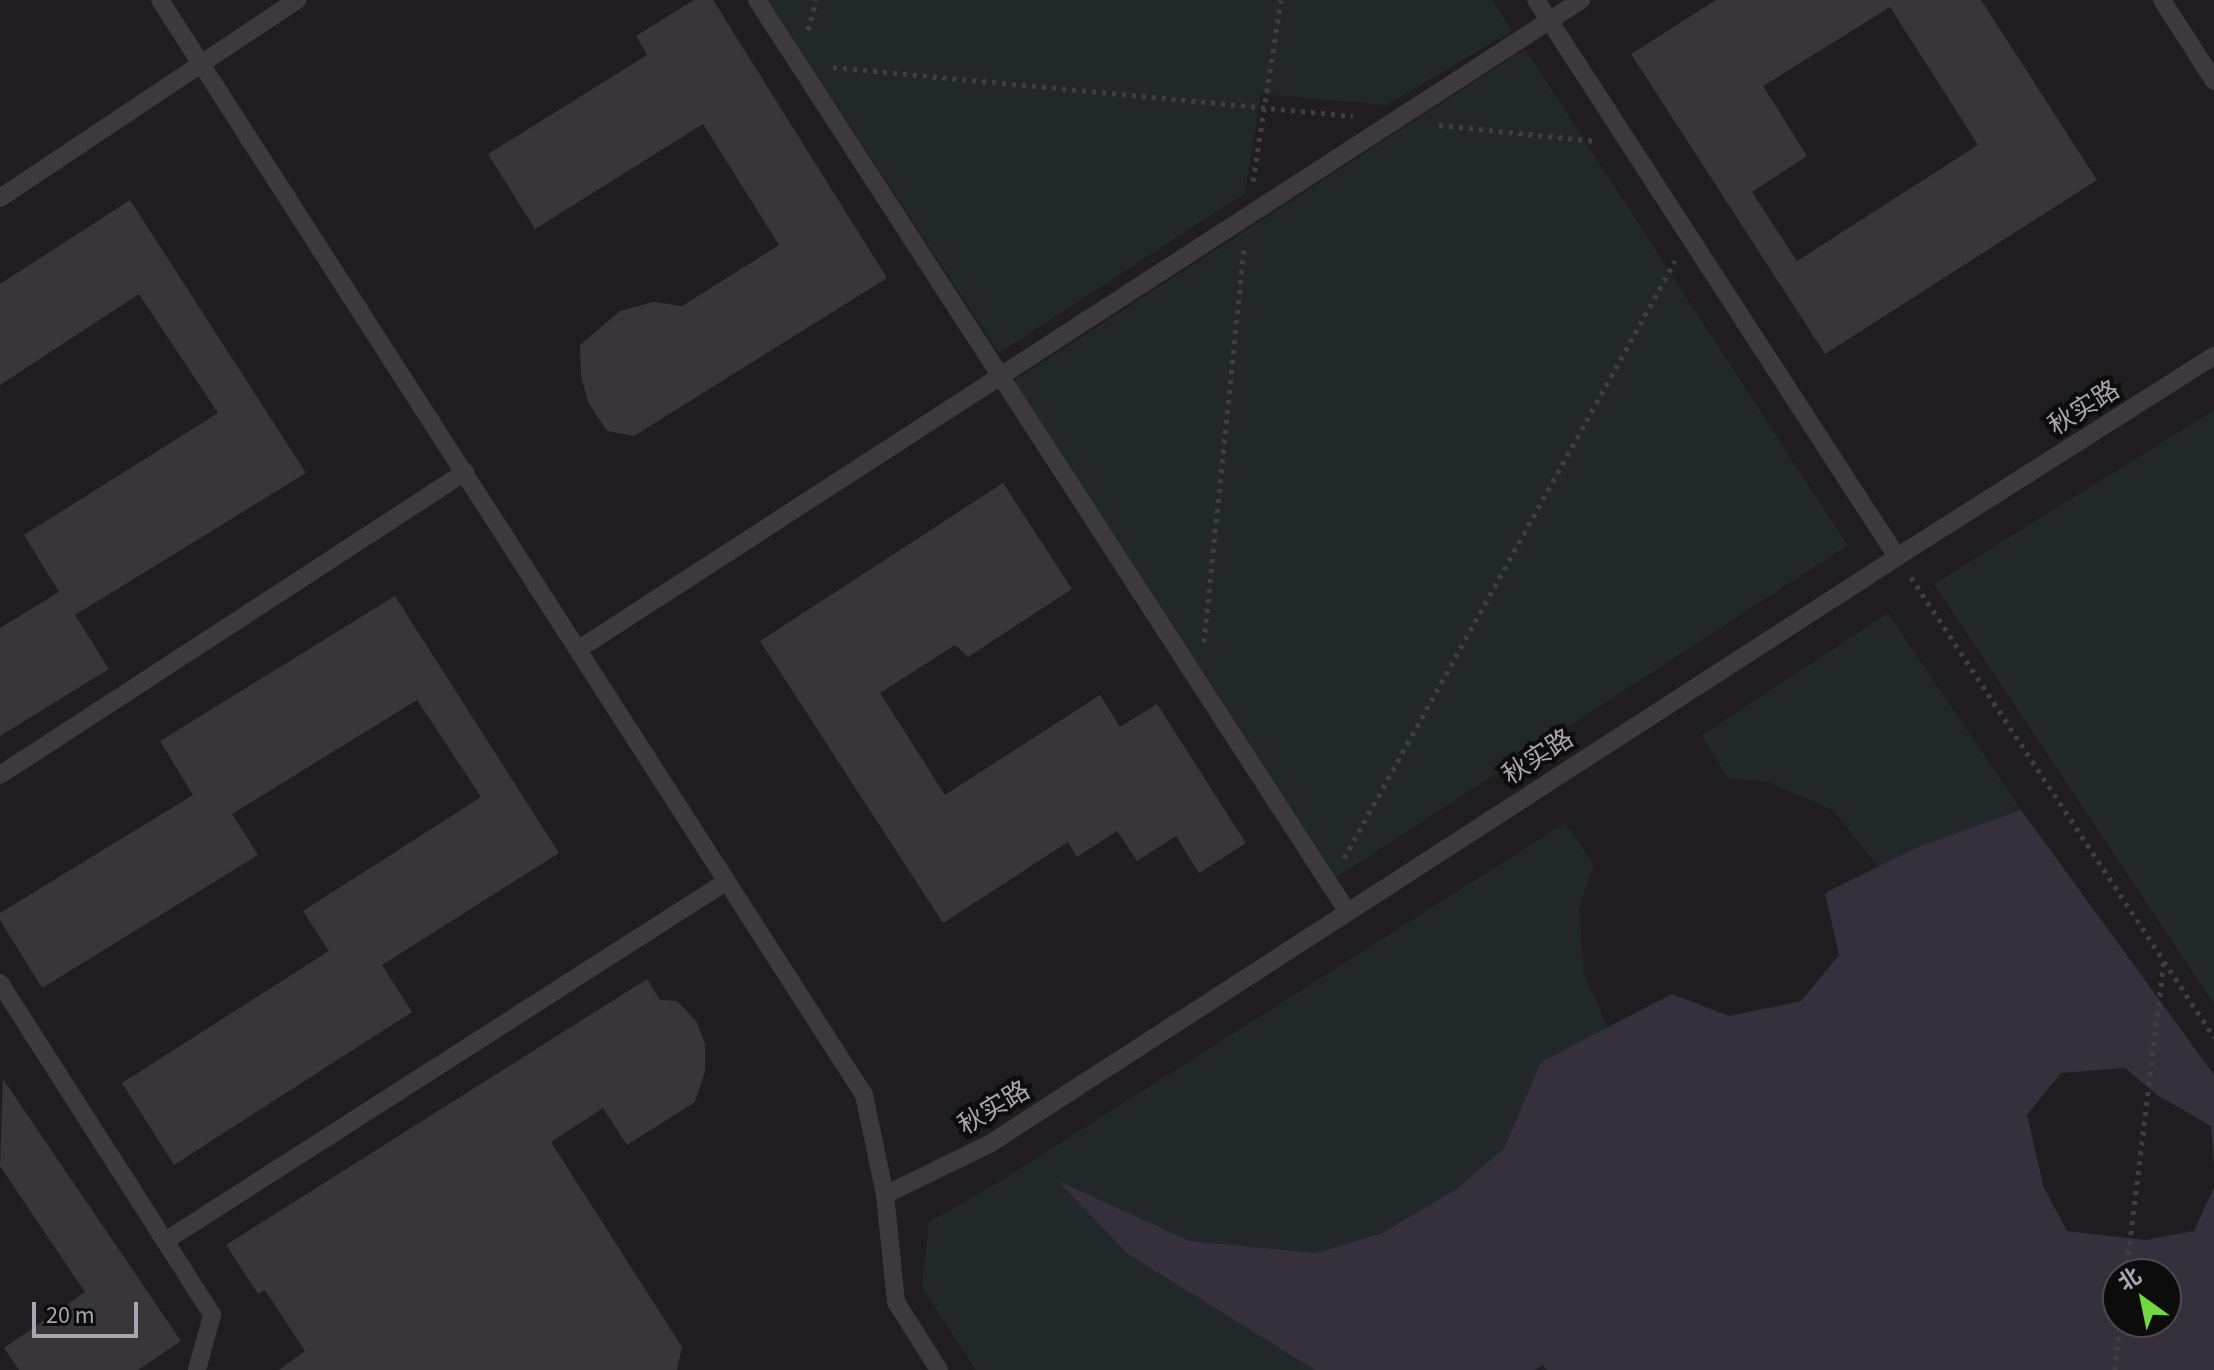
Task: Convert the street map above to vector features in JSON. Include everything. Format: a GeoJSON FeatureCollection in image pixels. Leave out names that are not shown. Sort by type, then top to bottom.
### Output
{"type":"FeatureCollection","features":[{"type":"Feature","properties":{"kind":"lane"},"geometry":{"type":"LineString","coordinates":[[160,0],[864,1095],[885,1195],[896,1302],[939,1370]]}},
{"type":"Feature","properties":{"kind":"lane"},"geometry":{"type":"LineString","coordinates":[[0,198],[297,0]]}},
{"type":"Feature","properties":{"kind":"lane"},"geometry":{"type":"LineString","coordinates":[[757,0],[1347,911]]}},
{"type":"Feature","properties":{"kind":"lane"},"geometry":{"type":"LineString","coordinates":[[1536,0],[1897,557]]}},
{"type":"Feature","properties":{"kind":"lane"},"geometry":{"type":"LineString","coordinates":[[579,649],[1581,0]]}},
{"type":"Feature","properties":{"kind":"lane"},"geometry":{"type":"LineString","coordinates":[[2162,0],[2206,51],[2214,81]]}},
{"type":"Feature","properties":{"kind":"lane","name":"秋实路"},"geometry":{"type":"LineString","coordinates":[[885,1195],[991,1143],[1897,557],[2214,356]]}},
{"type":"Feature","properties":{"kind":"lane"},"geometry":{"type":"LineString","coordinates":[[0,775],[465,472]]}},
{"type":"Feature","properties":{"kind":"lane"},"geometry":{"type":"LineString","coordinates":[[165,1241],[727,881]]}},
{"type":"Feature","properties":{"kind":"lane"},"geometry":{"type":"LineString","coordinates":[[0,983],[212,1315],[197,1370]]}},
{"type":"Feature","properties":{"kind":"path"},"geometry":{"type":"LineString","coordinates":[[816,0],[799,64],[1630,145]]}},
{"type":"Feature","properties":{"kind":"path"},"geometry":{"type":"LineString","coordinates":[[1200,683],[1248,216],[1281,0]]}},
{"type":"Feature","properties":{"kind":"path"},"geometry":{"type":"LineString","coordinates":[[1329,884],[1689,236]]}},
{"type":"Feature","properties":{"kind":"path"},"geometry":{"type":"LineString","coordinates":[[1897,557],[2214,1037]]}},
{"type":"Feature","properties":{"kind":"path"},"geometry":{"type":"LineString","coordinates":[[2128,1258],[2164,960]]}},
{"type":"Feature","properties":{"kind":"path"},"geometry":{"type":"LineString","coordinates":[[2115,1370],[2118,1338]]}},
{"type":"Feature","properties":{"kind":"shaded area"},"geometry":{"type":"Polygon","coordinates":[[[0,0],[2214,0],[2214,1370],[0,1370],[0,0]]]}},
{"type":"Feature","properties":{"kind":"shaded area"},"geometry":{"type":"Polygon","coordinates":[[[768,0],[1492,0],[1512,31],[1386,105],[1261,94],[1245,193],[999,353],[768,0]]]}},
{"type":"Feature","properties":{"kind":"shaded area"},"geometry":{"type":"Polygon","coordinates":[[[1525,49],[1847,545],[1337,877],[1014,381],[1525,49]]]}},
{"type":"Feature","properties":{"kind":"shaded area"},"geometry":{"type":"Polygon","coordinates":[[[2214,410],[2214,1004],[1934,584],[2214,410]]]}},
{"type":"Feature","properties":{"kind":"shaded area"},"geometry":{"type":"Polygon","coordinates":[[[1888,613],[2021,810],[1920,846],[1878,867],[1834,811],[1769,782],[1728,778],[1702,735],[1888,613]]]}},
{"type":"Feature","properties":{"kind":"shaded area"},"geometry":{"type":"Polygon","coordinates":[[[2021,810],[2214,1075],[2214,1167],[2211,1126],[2157,1095],[2125,1068],[2061,1073],[2027,1115],[2044,1188],[2067,1231],[2146,1240],[2194,1231],[2214,1187],[2214,1370],[1547,1370],[1543,1365],[1535,1370],[1315,1370],[1128,1254],[1058,1181],[1190,1241],[1316,1253],[1382,1233],[1457,1189],[1505,1147],[1541,1062],[1672,994],[1729,1016],[1801,1001],[1839,955],[1825,893],[1920,846],[2021,810]]]}},
{"type":"Feature","properties":{"kind":"shaded area"},"geometry":{"type":"Polygon","coordinates":[[[1565,823],[1594,865],[1579,908],[1584,975],[1608,1028],[1541,1062],[1506,1147],[1457,1189],[1382,1233],[1316,1253],[1190,1241],[1061,1183],[1315,1370],[976,1370],[922,1287],[929,1222],[994,1185],[1565,823]]]}},
{"type":"Feature","properties":{"kind":"building"},"geometry":{"type":"Polygon","coordinates":[[[694,0],[713,0],[887,278],[634,436],[607,431],[588,402],[581,375],[580,345],[620,311],[653,302],[682,306],[779,245],[703,124],[535,229],[488,154],[647,55],[636,36],[694,0]]]}},
{"type":"Feature","properties":{"kind":"building"},"geometry":{"type":"Polygon","coordinates":[[[1716,0],[1981,0],[2097,180],[1825,354],[1631,54],[1716,0]],[[1890,7],[1763,86],[1807,156],[1752,192],[1797,261],[1978,145],[1890,7]]]}},
{"type":"Feature","properties":{"kind":"building"},"geometry":{"type":"Polygon","coordinates":[[[130,200],[306,473],[75,615],[109,669],[0,736],[0,628],[59,592],[24,535],[218,413],[139,294],[0,385],[0,284],[130,200]]]}},
{"type":"Feature","properties":{"kind":"building"},"geometry":{"type":"Polygon","coordinates":[[[1003,483],[1072,589],[968,657],[955,645],[880,693],[945,795],[1100,695],[1120,727],[1157,704],[1246,843],[1199,873],[1176,836],[1137,861],[1117,831],[1077,857],[1068,842],[943,923],[760,641],[1003,483]]]}},
{"type":"Feature","properties":{"kind":"building"},"geometry":{"type":"Polygon","coordinates":[[[395,596],[559,853],[382,965],[412,1012],[174,1165],[122,1083],[329,951],[303,911],[481,797],[417,700],[232,814],[258,855],[42,988],[0,920],[0,913],[193,795],[160,741],[395,596]]]}},
{"type":"Feature","properties":{"kind":"building"},"geometry":{"type":"Polygon","coordinates":[[[647,979],[660,1000],[677,1001],[697,1022],[705,1044],[705,1071],[695,1102],[627,1145],[603,1108],[551,1142],[682,1347],[677,1370],[279,1370],[305,1351],[265,1290],[258,1294],[226,1245],[647,979]]]}},
{"type":"Feature","properties":{"kind":"building"},"geometry":{"type":"Polygon","coordinates":[[[3,1079],[181,1341],[138,1370],[19,1370],[4,1348],[85,1292],[0,1166],[3,1079]]]}}]}
